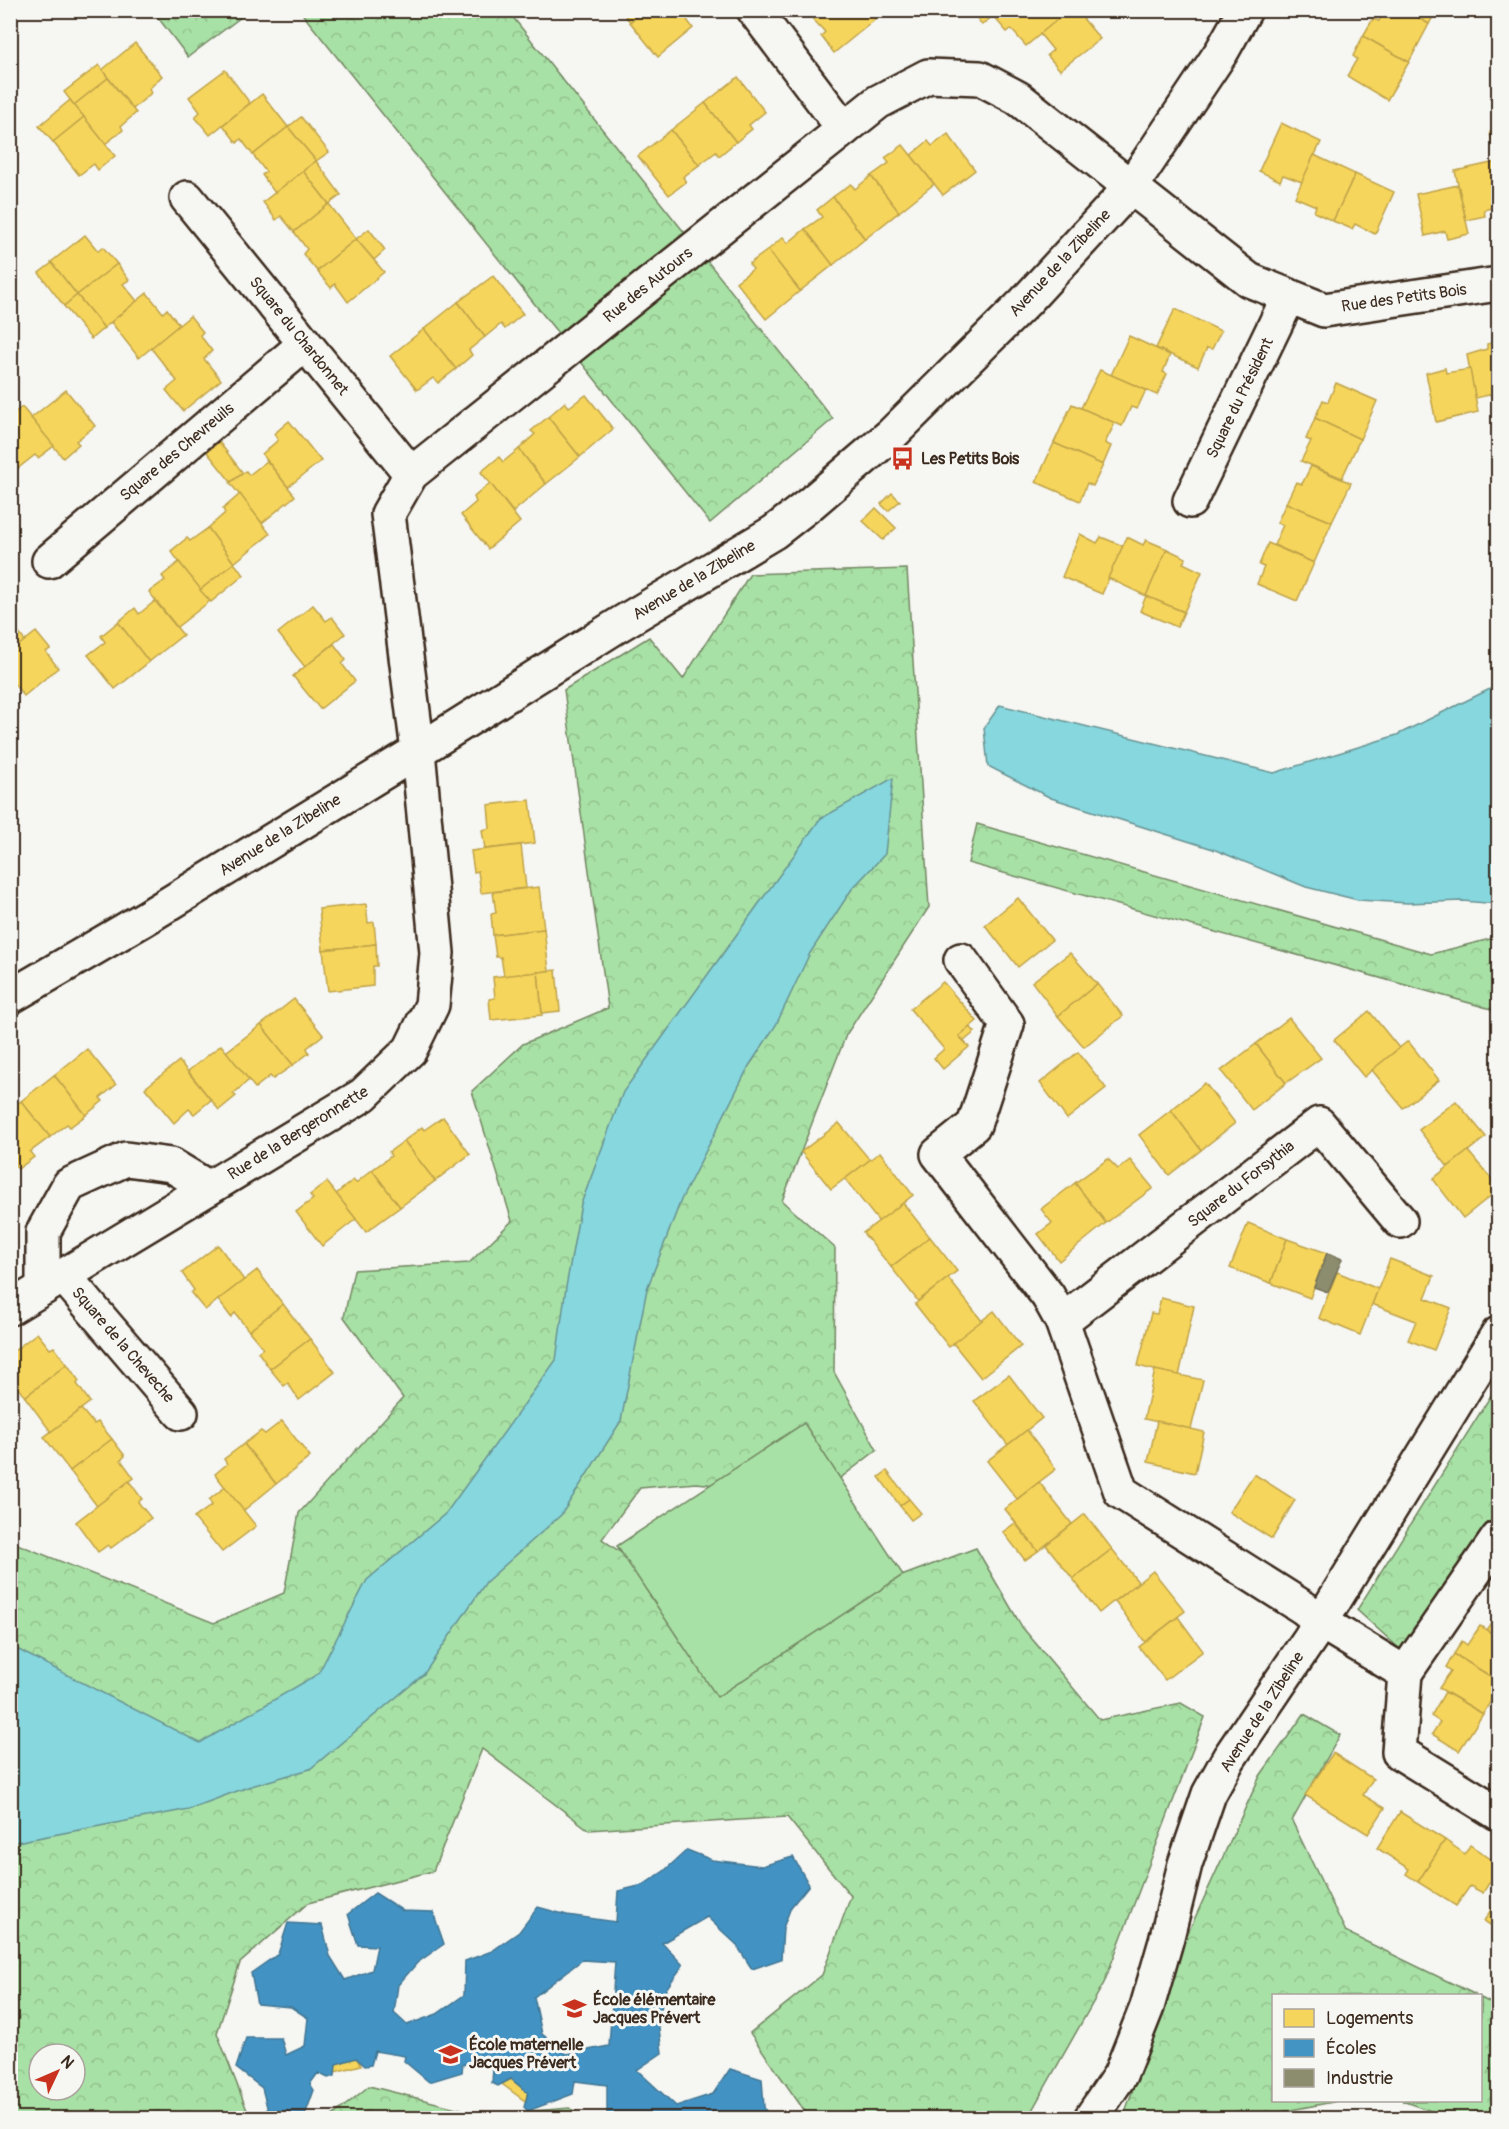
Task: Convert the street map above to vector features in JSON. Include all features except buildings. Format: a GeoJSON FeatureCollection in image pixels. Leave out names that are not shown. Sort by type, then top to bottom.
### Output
{"type":"FeatureCollection","features":[{"type":"Feature","properties":{"kind":"street"},"geometry":{"type":"LineString","coordinates":[[754,10],[844,129]]}},
{"type":"Feature","properties":{"kind":"street","name":"Avenue de la Zibeline"},"geometry":{"type":"LineString","coordinates":[[10,997],[144,919],[620,624],[774,532],[810,504],[892,434],[1025,302],[1131,187],[1222,51],[1245,10]]}},
{"type":"Feature","properties":{"kind":"street","name":"Rue des Autours"},"geometry":{"type":"LineString","coordinates":[[418,751],[388,514],[411,474],[878,102],[928,76],[980,78],[1018,98],[1131,187]]}},
{"type":"Feature","properties":{"kind":"street","name":"Rue des Petits Bois"},"geometry":{"type":"LineString","coordinates":[[1131,187],[1249,280],[1324,310],[1498,284]]}},
{"type":"Feature","properties":{"kind":"street","name":"Square du Chardonnet"},"geometry":{"type":"LineString","coordinates":[[187,198],[411,474]]}},
{"type":"Feature","properties":{"kind":"street","name":"Square du Président"},"geometry":{"type":"LineString","coordinates":[[1190,501],[1289,296]]}},
{"type":"Feature","properties":{"kind":"street","name":"Square des Chevreuils"},"geometry":{"type":"LineString","coordinates":[[49,561],[305,344]]}},
{"type":"Feature","properties":{"kind":"street","name":"Rue de la Bergeronnette"},"geometry":{"type":"LineString","coordinates":[[10,1308],[363,1095],[410,1050],[432,1005],[437,953],[418,751]]}},
{"type":"Feature","properties":{"kind":"street"},"geometry":{"type":"LineString","coordinates":[[961,960],[1007,1024],[974,1125],[938,1154],[1048,1296],[1062,1321],[1121,1492],[1304,1608],[1321,1622],[1405,1673]]}},
{"type":"Feature","properties":{"kind":"street","name":"Square du Forsythia"},"geometry":{"type":"LineString","coordinates":[[1062,1321],[1319,1124],[1400,1221]]}},
{"type":"Feature","properties":{"kind":"street"},"geometry":{"type":"LineString","coordinates":[[53,1282],[43,1232],[69,1185],[126,1160],[171,1165],[209,1188]]}},
{"type":"Feature","properties":{"kind":"street","name":"Square de la Cheveche"},"geometry":{"type":"LineString","coordinates":[[53,1282],[182,1413]]}},
{"type":"Feature","properties":{"kind":"street","name":"Avenue de la Zibeline"},"geometry":{"type":"LineString","coordinates":[[1091,2118],[1120,2075],[1147,2007],[1185,1864],[1209,1794],[1229,1758],[1321,1622],[1498,1334]]}},
{"type":"Feature","properties":{"kind":"street"},"geometry":{"type":"LineString","coordinates":[[1498,1538],[1405,1673],[1399,1752],[1498,1813]]}},
{"type":"Feature","properties":{"kind":"green space"},"geometry":{"type":"Polygon","coordinates":[[[153,11],[249,11],[188,57],[153,11]]]}},
{"type":"Feature","properties":{"kind":"green space"},"geometry":{"type":"Polygon","coordinates":[[[300,11],[508,11],[833,419],[710,523],[300,11]]]}},
{"type":"Feature","properties":{"kind":"green space"},"geometry":{"type":"Polygon","coordinates":[[[907,569],[929,907],[846,1035],[782,1201],[835,1248],[834,1372],[877,1450],[839,1479],[787,1492],[696,1483],[640,1488],[602,1539],[682,1596],[814,1609],[976,1548],[1022,1627],[1100,1720],[1181,1703],[1205,1717],[1104,1983],[1031,2112],[1022,2118],[806,2118],[806,2113],[750,2033],[822,1975],[851,1896],[787,1817],[589,1830],[482,1749],[433,1871],[308,1903],[240,1963],[217,2033],[250,2118],[11,2118],[10,1541],[214,1623],[284,1593],[299,1513],[403,1398],[344,1317],[354,1270],[469,1263],[512,1221],[472,1091],[523,1044],[608,1008],[564,690],[649,637],[683,679],[750,574],[907,569]]]}},
{"type":"Feature","properties":{"kind":"green space"},"geometry":{"type":"Polygon","coordinates":[[[977,824],[1431,954],[1498,937],[1498,1017],[1491,1009],[968,863],[977,824]]]}},
{"type":"Feature","properties":{"kind":"green space"},"geometry":{"type":"Polygon","coordinates":[[[1498,1384],[1498,1535],[1401,1650],[1357,1610],[1498,1384]]]}},
{"type":"Feature","properties":{"kind":"green space"},"geometry":{"type":"Polygon","coordinates":[[[804,1423],[903,1575],[717,1697],[617,1546],[804,1423]]]}},
{"type":"Feature","properties":{"kind":"green space"},"geometry":{"type":"Polygon","coordinates":[[[1304,1714],[1340,1735],[1292,1821],[1346,1932],[1474,1994],[1272,1994],[1272,2102],[1333,2102],[1265,2115],[1262,2118],[1123,2118],[1183,1944],[1260,1776],[1304,1714]]]}},
{"type":"Feature","properties":{"kind":"green space"},"geometry":{"type":"Polygon","coordinates":[[[1482,1999],[1498,2007],[1498,2118],[1451,2118],[1405,2102],[1482,2102],[1482,1999]]]}},
{"type":"Feature","properties":{"kind":"green space"},"geometry":{"type":"Polygon","coordinates":[[[369,2086],[484,2115],[570,2108],[583,2118],[330,2118],[369,2086]]]}},
{"type":"Feature","properties":{"kind":"water"},"geometry":{"type":"Polygon","coordinates":[[[1498,685],[1498,904],[1462,901],[1408,903],[1358,900],[1306,887],[1213,849],[1051,798],[988,766],[984,728],[1000,705],[1274,773],[1397,735],[1498,685]]]}},
{"type":"Feature","properties":{"kind":"water"},"geometry":{"type":"Polygon","coordinates":[[[893,778],[885,854],[852,889],[810,953],[776,1025],[749,1066],[681,1200],[647,1289],[621,1421],[561,1515],[486,1582],[424,1674],[310,1769],[248,1787],[189,1809],[11,1843],[11,1646],[200,1743],[318,1674],[367,1580],[446,1513],[556,1360],[581,1204],[623,1092],[820,819],[893,778]]]}},
{"type":"Feature","properties":{"kind":"place","name":"Les Petits Bois"},"geometry":{"type":"Point","coordinates":[903,459]}},
{"type":"Feature","properties":{"kind":"place","name":"École élémentaire Jacques Prévert"},"geometry":{"type":"Point","coordinates":[575,2009]}},
{"type":"Feature","properties":{"kind":"place","name":"École maternelle Jacques Prévert"},"geometry":{"type":"Point","coordinates":[451,2054]}}]}
